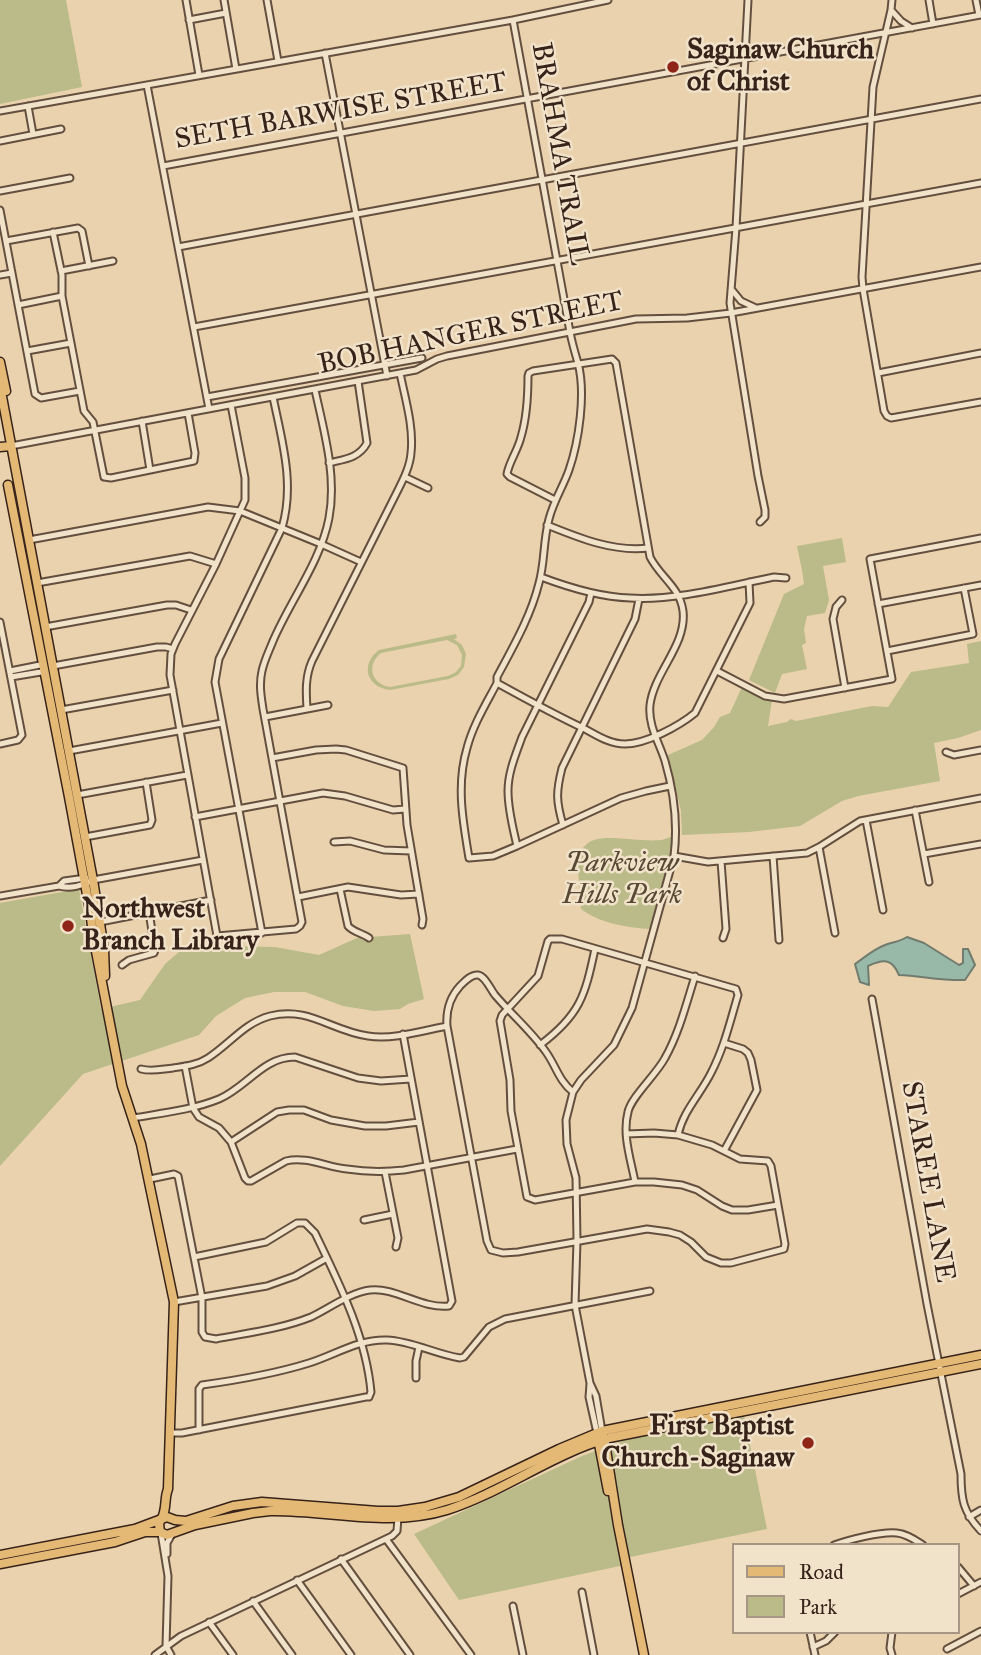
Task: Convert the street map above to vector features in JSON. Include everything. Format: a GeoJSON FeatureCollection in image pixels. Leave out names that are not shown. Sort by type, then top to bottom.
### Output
{"type":"FeatureCollection","features":[{"type":"Feature","properties":{"kind":"main road"},"geometry":{"type":"LineString","coordinates":[[0,362],[13,428],[12,446]]}},
{"type":"Feature","properties":{"kind":"main road"},"geometry":{"type":"LineString","coordinates":[[0,387],[46,626],[48,667],[61,710],[69,751],[73,796],[85,837],[87,880],[100,922],[104,949],[105,997]]}},
{"type":"Feature","properties":{"kind":"main road"},"geometry":{"type":"LineString","coordinates":[[0,447],[12,446]]}},
{"type":"Feature","properties":{"kind":"main road"},"geometry":{"type":"LineString","coordinates":[[8,485],[73,796],[105,997],[122,1083],[150,1179],[174,1302],[168,1489],[166,1511],[159,1524],[160,1532]]}},
{"type":"Feature","properties":{"kind":"main road"},"geometry":{"type":"LineString","coordinates":[[22,555],[24,510]]}},
{"type":"Feature","properties":{"kind":"main road"},"geometry":{"type":"LineString","coordinates":[[882,1379],[939,1362],[981,1355]]}},
{"type":"Feature","properties":{"kind":"main road"},"geometry":{"type":"LineString","coordinates":[[0,1555],[135,1529],[169,1517],[178,1520],[253,1503],[276,1507],[379,1511],[417,1517],[447,1510],[511,1476],[600,1436],[882,1379],[981,1364]]}},
{"type":"Feature","properties":{"kind":"main road"},"geometry":{"type":"LineString","coordinates":[[511,1476],[580,1448],[600,1436]]}},
{"type":"Feature","properties":{"kind":"main road"},"geometry":{"type":"LineString","coordinates":[[600,1436],[601,1459],[615,1522],[618,1525]]}},
{"type":"Feature","properties":{"kind":"main road"},"geometry":{"type":"LineString","coordinates":[[600,1436],[644,1655]]}},
{"type":"Feature","properties":{"kind":"main road"},"geometry":{"type":"LineString","coordinates":[[580,1448],[594,1450],[601,1459]]}},
{"type":"Feature","properties":{"kind":"main road"},"geometry":{"type":"LineString","coordinates":[[168,1489],[178,1520],[173,1533]]}},
{"type":"Feature","properties":{"kind":"main road"},"geometry":{"type":"LineString","coordinates":[[0,1564],[115,1542],[145,1532],[160,1532],[165,1535],[195,1524],[276,1507]]}},
{"type":"Feature","properties":{"kind":"street"},"geometry":{"type":"LineString","coordinates":[[186,0],[199,75]]}},
{"type":"Feature","properties":{"kind":"street"},"geometry":{"type":"LineString","coordinates":[[223,0],[236,69]]}},
{"type":"Feature","properties":{"kind":"street"},"geometry":{"type":"LineString","coordinates":[[267,0],[278,61]]}},
{"type":"Feature","properties":{"kind":"street"},"geometry":{"type":"LineString","coordinates":[[0,111],[513,20],[608,0]]}},
{"type":"Feature","properties":{"kind":"street"},"geometry":{"type":"LineString","coordinates":[[748,0],[731,313],[765,510],[765,517],[760,522]]}},
{"type":"Feature","properties":{"kind":"street"},"geometry":{"type":"LineString","coordinates":[[892,0],[874,81],[863,289],[883,405],[887,416],[891,418],[981,401]]}},
{"type":"Feature","properties":{"kind":"street"},"geometry":{"type":"LineString","coordinates":[[929,0],[933,24]]}},
{"type":"Feature","properties":{"kind":"street"},"geometry":{"type":"LineString","coordinates":[[976,0],[980,15]]}},
{"type":"Feature","properties":{"kind":"street"},"geometry":{"type":"LineString","coordinates":[[891,10],[912,28]]}},
{"type":"Feature","properties":{"kind":"street"},"geometry":{"type":"LineString","coordinates":[[189,20],[226,13]]}},
{"type":"Feature","properties":{"kind":"street","name":"SETH BARWISE STREET"},"geometry":{"type":"LineString","coordinates":[[163,166],[980,15]]}},
{"type":"Feature","properties":{"kind":"street","name":"BRAHMA TRAIL"},"geometry":{"type":"LineString","coordinates":[[513,20],[578,364],[581,398],[579,428],[569,471],[555,500],[547,526],[541,577],[534,601],[475,725],[463,767],[462,816],[469,858],[492,856],[517,846]]}},
{"type":"Feature","properties":{"kind":"street"},"geometry":{"type":"LineString","coordinates":[[325,53],[387,376]]}},
{"type":"Feature","properties":{"kind":"street"},"geometry":{"type":"LineString","coordinates":[[147,85],[209,409]]}},
{"type":"Feature","properties":{"kind":"street"},"geometry":{"type":"LineString","coordinates":[[178,247],[981,99]]}},
{"type":"Feature","properties":{"kind":"street"},"geometry":{"type":"LineString","coordinates":[[28,106],[33,134]]}},
{"type":"Feature","properties":{"kind":"street"},"geometry":{"type":"LineString","coordinates":[[0,141],[61,130]]}},
{"type":"Feature","properties":{"kind":"street"},"geometry":{"type":"LineString","coordinates":[[0,191],[70,178]]}},
{"type":"Feature","properties":{"kind":"street"},"geometry":{"type":"LineString","coordinates":[[194,327],[981,183]]}},
{"type":"Feature","properties":{"kind":"street"},"geometry":{"type":"LineString","coordinates":[[0,210],[35,394],[41,398],[80,391]]}},
{"type":"Feature","properties":{"kind":"street"},"geometry":{"type":"LineString","coordinates":[[6,241],[80,228],[89,266]]}},
{"type":"Feature","properties":{"kind":"street"},"geometry":{"type":"LineString","coordinates":[[53,232],[80,391],[85,413],[93,422],[103,475],[106,478],[194,461],[188,414]]}},
{"type":"Feature","properties":{"kind":"street"},"geometry":{"type":"LineString","coordinates":[[61,271],[113,261]]}},
{"type":"Feature","properties":{"kind":"street","name":"BOB HANGER STREET"},"geometry":{"type":"LineString","coordinates":[[12,446],[387,376],[416,370],[447,356],[636,319],[687,318],[759,309],[981,267]]}},
{"type":"Feature","properties":{"kind":"street"},"geometry":{"type":"LineString","coordinates":[[0,275],[12,273]]}},
{"type":"Feature","properties":{"kind":"street"},"geometry":{"type":"LineString","coordinates":[[732,290],[741,301],[759,309]]}},
{"type":"Feature","properties":{"kind":"street"},"geometry":{"type":"LineString","coordinates":[[18,304],[62,296]]}},
{"type":"Feature","properties":{"kind":"street"},"geometry":{"type":"LineString","coordinates":[[27,351],[71,343]]}},
{"type":"Feature","properties":{"kind":"street"},"geometry":{"type":"LineString","coordinates":[[878,373],[981,353]]}},
{"type":"Feature","properties":{"kind":"street","name":"BOB HANGER STREET"},"geometry":{"type":"LineString","coordinates":[[207,397],[422,358]]}},
{"type":"Feature","properties":{"kind":"street"},"geometry":{"type":"LineString","coordinates":[[555,500],[507,474],[525,422],[529,373],[614,360],[648,548],[654,565],[679,595],[683,621],[680,637],[653,690],[650,706],[650,720],[664,757],[675,813],[674,856],[632,1008],[606,1055],[573,1092],[568,1108],[567,1144],[574,1167],[576,1192],[575,1305],[590,1383],[589,1396],[600,1436]]}},
{"type":"Feature","properties":{"kind":"street"},"geometry":{"type":"LineString","coordinates":[[307,709],[307,672],[405,477],[411,454],[411,433],[400,373]]}},
{"type":"Feature","properties":{"kind":"street"},"geometry":{"type":"LineString","coordinates":[[329,463],[356,456],[366,446],[358,381]]}},
{"type":"Feature","properties":{"kind":"street"},"geometry":{"type":"LineString","coordinates":[[231,405],[245,478],[245,500],[173,649],[170,665],[217,936],[296,929],[302,922],[265,717],[261,678],[276,634],[321,544],[329,519],[329,463],[315,390]]}},
{"type":"Feature","properties":{"kind":"street"},"geometry":{"type":"LineString","coordinates":[[262,933],[215,682],[219,659],[282,528],[289,499],[288,479],[273,397]]}},
{"type":"Feature","properties":{"kind":"street"},"geometry":{"type":"LineString","coordinates":[[142,421],[150,470]]}},
{"type":"Feature","properties":{"kind":"street"},"geometry":{"type":"LineString","coordinates":[[405,477],[428,488]]}},
{"type":"Feature","properties":{"kind":"street"},"geometry":{"type":"LineString","coordinates":[[29,540],[208,507],[240,511],[361,562]]}},
{"type":"Feature","properties":{"kind":"street"},"geometry":{"type":"LineString","coordinates":[[547,526],[596,543],[629,549],[648,548]]}},
{"type":"Feature","properties":{"kind":"street"},"geometry":{"type":"LineString","coordinates":[[717,671],[765,696],[784,699],[892,679],[870,559],[981,538]]}},
{"type":"Feature","properties":{"kind":"street"},"geometry":{"type":"LineString","coordinates":[[37,583],[190,556],[216,564]]}},
{"type":"Feature","properties":{"kind":"street"},"geometry":{"type":"LineString","coordinates":[[541,577],[591,593],[639,599],[679,595],[774,577],[786,578]]}},
{"type":"Feature","properties":{"kind":"street"},"geometry":{"type":"LineString","coordinates":[[497,683],[615,743],[634,743],[654,736],[695,713],[750,603],[749,582]]}},
{"type":"Feature","properties":{"kind":"street"},"geometry":{"type":"LineString","coordinates":[[878,604],[981,585]]}},
{"type":"Feature","properties":{"kind":"street"},"geometry":{"type":"LineString","coordinates":[[887,651],[973,634],[964,588]]}},
{"type":"Feature","properties":{"kind":"street"},"geometry":{"type":"LineString","coordinates":[[591,593],[522,737],[510,773],[510,811],[517,846],[621,799],[646,790],[670,786]]}},
{"type":"Feature","properties":{"kind":"street"},"geometry":{"type":"LineString","coordinates":[[563,825],[557,804],[557,787],[562,768],[635,619],[639,599]]}},
{"type":"Feature","properties":{"kind":"street"},"geometry":{"type":"LineString","coordinates":[[842,600],[836,607],[833,619],[845,688]]}},
{"type":"Feature","properties":{"kind":"street"},"geometry":{"type":"LineString","coordinates":[[46,626],[167,605],[191,610]]}},
{"type":"Feature","properties":{"kind":"street"},"geometry":{"type":"LineString","coordinates":[[0,622],[22,735],[18,740],[0,744]]}},
{"type":"Feature","properties":{"kind":"street"},"geometry":{"type":"LineString","coordinates":[[10,674],[41,672],[48,667],[158,647],[173,649]]}},
{"type":"Feature","properties":{"kind":"street"},"geometry":{"type":"LineString","coordinates":[[61,710],[173,690]]}},
{"type":"Feature","properties":{"kind":"street"},"geometry":{"type":"LineString","coordinates":[[265,717],[328,705]]}},
{"type":"Feature","properties":{"kind":"street"},"geometry":{"type":"LineString","coordinates":[[69,751],[222,723]]}},
{"type":"Feature","properties":{"kind":"street"},"geometry":{"type":"LineString","coordinates":[[272,758],[336,749],[404,770],[405,809],[422,925]]}},
{"type":"Feature","properties":{"kind":"street"},"geometry":{"type":"LineString","coordinates":[[946,752],[954,755],[981,750]]}},
{"type":"Feature","properties":{"kind":"street"},"geometry":{"type":"LineString","coordinates":[[73,796],[187,775]]}},
{"type":"Feature","properties":{"kind":"street"},"geometry":{"type":"LineString","coordinates":[[85,837],[151,824],[146,782]]}},
{"type":"Feature","properties":{"kind":"street"},"geometry":{"type":"LineString","coordinates":[[195,817],[329,793],[393,810],[405,809]]}},
{"type":"Feature","properties":{"kind":"street"},"geometry":{"type":"LineString","coordinates":[[674,856],[720,861],[807,853],[856,823],[981,798]]}},
{"type":"Feature","properties":{"kind":"street"},"geometry":{"type":"LineString","coordinates":[[915,810],[929,882]]}},
{"type":"Feature","properties":{"kind":"street"},"geometry":{"type":"LineString","coordinates":[[866,820],[883,910]]}},
{"type":"Feature","properties":{"kind":"street"},"geometry":{"type":"LineString","coordinates":[[334,842],[350,841],[384,850],[411,851]]}},
{"type":"Feature","properties":{"kind":"street"},"geometry":{"type":"LineString","coordinates":[[924,854],[981,844]]}},
{"type":"Feature","properties":{"kind":"street"},"geometry":{"type":"LineString","coordinates":[[819,848],[835,933]]}},
{"type":"Feature","properties":{"kind":"street"},"geometry":{"type":"LineString","coordinates":[[773,856],[779,940]]}},
{"type":"Feature","properties":{"kind":"street"},"geometry":{"type":"LineString","coordinates":[[0,896],[59,886],[64,881],[87,880],[203,860]]}},
{"type":"Feature","properties":{"kind":"street"},"geometry":{"type":"LineString","coordinates":[[720,861],[726,929],[723,938]]}},
{"type":"Feature","properties":{"kind":"street"},"geometry":{"type":"LineString","coordinates":[[298,897],[348,887],[401,895],[419,894]]}},
{"type":"Feature","properties":{"kind":"street"},"geometry":{"type":"LineString","coordinates":[[340,889],[348,926],[369,938]]}},
{"type":"Feature","properties":{"kind":"street"},"geometry":{"type":"LineString","coordinates":[[100,922],[211,900]]}},
{"type":"Feature","properties":{"kind":"street"},"geometry":{"type":"LineString","coordinates":[[122,965],[129,960],[154,953],[149,912]]}},
{"type":"Feature","properties":{"kind":"street"},"geometry":{"type":"LineString","coordinates":[[678,1135],[686,1112],[705,1084],[724,1044],[737,991],[695,976],[595,948],[562,939],[550,939],[538,976],[502,1015],[500,1028],[510,1080],[510,1111],[529,1198],[534,1200],[635,1182],[664,1182],[697,1190],[732,1210],[778,1205]]}},
{"type":"Feature","properties":{"kind":"street"},"geometry":{"type":"LineString","coordinates":[[540,1045],[558,1032],[576,1010],[585,991],[595,948]]}},
{"type":"Feature","properties":{"kind":"street"},"geometry":{"type":"LineString","coordinates":[[573,1092],[560,1079],[547,1053],[482,978],[478,975],[469,978],[456,992],[449,1008],[447,1026],[487,1241],[491,1250],[508,1253],[641,1230],[660,1230],[680,1235],[706,1257],[721,1263],[731,1263],[785,1248],[769,1163],[764,1160],[746,1161],[712,1144],[678,1135],[626,1134]]}},
{"type":"Feature","properties":{"kind":"street"},"geometry":{"type":"LineString","coordinates":[[635,1182],[626,1134],[628,1109],[659,1068],[668,1051],[680,1024],[695,976]]}},
{"type":"Feature","properties":{"kind":"street","name":"STAREE LANE"},"geometry":{"type":"LineString","coordinates":[[872,999],[961,1474],[962,1499],[969,1517]]}},
{"type":"Feature","properties":{"kind":"street"},"geometry":{"type":"LineString","coordinates":[[141,1069],[149,1071],[194,1065],[207,1059],[234,1035],[254,1022],[282,1014],[310,1016],[365,1036],[381,1037],[447,1026]]}},
{"type":"Feature","properties":{"kind":"street"},"geometry":{"type":"LineString","coordinates":[[150,1179],[174,1174],[178,1176],[202,1298],[204,1336],[216,1339],[284,1325],[309,1318],[363,1291],[377,1289],[426,1304],[443,1307],[450,1305],[452,1301],[403,1034]]}},
{"type":"Feature","properties":{"kind":"street"},"geometry":{"type":"LineString","coordinates":[[724,1044],[748,1053],[757,1090],[724,1151]]}},
{"type":"Feature","properties":{"kind":"street"},"geometry":{"type":"LineString","coordinates":[[133,1118],[193,1108],[229,1094],[270,1063],[286,1057],[295,1057],[358,1079],[411,1079]]}},
{"type":"Feature","properties":{"kind":"street"},"geometry":{"type":"LineString","coordinates":[[185,1066],[193,1108],[199,1117],[219,1128],[231,1142],[248,1181],[292,1159],[345,1169],[385,1172],[517,1149]]}},
{"type":"Feature","properties":{"kind":"street"},"geometry":{"type":"LineString","coordinates":[[231,1142],[277,1112],[289,1110],[303,1110],[331,1120],[365,1126],[419,1122]]}},
{"type":"Feature","properties":{"kind":"street"},"geometry":{"type":"LineString","coordinates":[[385,1172],[398,1238],[396,1247]]}},
{"type":"Feature","properties":{"kind":"street"},"geometry":{"type":"LineString","coordinates":[[364,1220],[393,1214]]}},
{"type":"Feature","properties":{"kind":"street"},"geometry":{"type":"LineString","coordinates":[[171,1433],[199,1430],[371,1394],[368,1368],[346,1299],[315,1233],[305,1223],[297,1223],[266,1242],[194,1256]]}},
{"type":"Feature","properties":{"kind":"street"},"geometry":{"type":"LineString","coordinates":[[174,1302],[281,1282],[327,1258]]}},
{"type":"Feature","properties":{"kind":"street"},"geometry":{"type":"LineString","coordinates":[[199,1430],[201,1386],[290,1368],[361,1343],[386,1340],[405,1342],[460,1358],[464,1357],[489,1327],[510,1318],[650,1291]]}},
{"type":"Feature","properties":{"kind":"street"},"geometry":{"type":"LineString","coordinates":[[416,1378],[419,1347]]}},
{"type":"Feature","properties":{"kind":"street"},"geometry":{"type":"LineString","coordinates":[[981,1510],[969,1517],[981,1531]]}},
{"type":"Feature","properties":{"kind":"street"},"geometry":{"type":"LineString","coordinates":[[155,1655],[181,1636],[386,1539],[397,1531],[398,1515]]}},
{"type":"Feature","properties":{"kind":"street"},"geometry":{"type":"LineString","coordinates":[[160,1532],[168,1576],[166,1646],[171,1655]]}},
{"type":"Feature","properties":{"kind":"street"},"geometry":{"type":"LineString","coordinates":[[165,1556],[167,1543],[173,1533]]}},
{"type":"Feature","properties":{"kind":"street"},"geometry":{"type":"LineString","coordinates":[[843,1543],[890,1533],[904,1535],[919,1543]]}},
{"type":"Feature","properties":{"kind":"street"},"geometry":{"type":"LineString","coordinates":[[386,1539],[471,1655]]}},
{"type":"Feature","properties":{"kind":"street"},"geometry":{"type":"LineString","coordinates":[[341,1559],[410,1655]]}},
{"type":"Feature","properties":{"kind":"street"},"geometry":{"type":"LineString","coordinates":[[960,1569],[974,1586]]}},
{"type":"Feature","properties":{"kind":"street"},"geometry":{"type":"LineString","coordinates":[[297,1580],[351,1655]]}},
{"type":"Feature","properties":{"kind":"street"},"geometry":{"type":"LineString","coordinates":[[960,1593],[981,1582]]}},
{"type":"Feature","properties":{"kind":"street"},"geometry":{"type":"LineString","coordinates":[[582,1592],[594,1655]]}},
{"type":"Feature","properties":{"kind":"street"},"geometry":{"type":"LineString","coordinates":[[253,1601],[292,1655]]}},
{"type":"Feature","properties":{"kind":"street"},"geometry":{"type":"LineString","coordinates":[[513,1606],[523,1655]]}},
{"type":"Feature","properties":{"kind":"street"},"geometry":{"type":"LineString","coordinates":[[209,1622],[233,1655]]}},
{"type":"Feature","properties":{"kind":"street"},"geometry":{"type":"LineString","coordinates":[[947,1649],[981,1631]]}},
{"type":"Feature","properties":{"kind":"street"},"geometry":{"type":"LineString","coordinates":[[810,1634],[815,1655]]}},
{"type":"Feature","properties":{"kind":"street"},"geometry":{"type":"LineString","coordinates":[[813,1647],[833,1634]]}},
{"type":"Feature","properties":{"kind":"street"},"geometry":{"type":"LineString","coordinates":[[892,1634],[892,1655]]}},
{"type":"Feature","properties":{"kind":"green space"},"geometry":{"type":"Polygon","coordinates":[[[0,0],[66,0],[82,87],[0,104],[0,0]]]}},
{"type":"Feature","properties":{"kind":"green space"},"geometry":{"type":"Polygon","coordinates":[[[842,538],[846,562],[823,566],[829,600],[825,613],[807,616],[804,629],[806,643],[802,645],[807,669],[782,674],[775,693],[749,680],[784,594],[804,584],[797,546],[842,538]]]}},
{"type":"Feature","properties":{"kind":"green space"},"geometry":{"type":"Polygon","coordinates":[[[456,634],[457,638],[454,639],[462,645],[466,654],[464,667],[458,675],[390,690],[375,684],[368,674],[369,662],[379,650],[456,634]],[[447,640],[381,653],[373,663],[373,673],[378,682],[390,687],[448,676],[461,666],[462,655],[457,645],[447,640]]]}},
{"type":"Feature","properties":{"kind":"green space"},"geometry":{"type":"Polygon","coordinates":[[[981,641],[981,730],[934,743],[940,781],[842,801],[800,826],[749,832],[682,835],[681,811],[668,755],[702,740],[720,717],[730,713],[742,687],[772,700],[768,726],[791,719],[796,721],[872,706],[888,707],[911,672],[969,663],[967,644],[981,641]]]}},
{"type":"Feature","properties":{"kind":"green space","name":"Parkview Hills Park"},"geometry":{"type":"Polygon","coordinates":[[[672,836],[671,859],[651,929],[614,924],[581,909],[577,855],[587,844],[603,838],[656,840],[672,836]]]}},
{"type":"Feature","properties":{"kind":"green space"},"geometry":{"type":"Polygon","coordinates":[[[79,889],[101,1009],[140,1000],[165,964],[195,938],[223,946],[275,947],[319,955],[357,938],[410,934],[424,999],[400,1009],[374,1011],[343,1006],[305,992],[274,992],[245,998],[216,1016],[199,1035],[83,1074],[0,1166],[0,903],[79,889]]]}},
{"type":"Feature","properties":{"kind":"green space"},"geometry":{"type":"Polygon","coordinates":[[[744,1415],[767,1529],[630,1557],[620,1566],[459,1600],[414,1534],[582,1456],[625,1440],[744,1415]]]}},
{"type":"Feature","properties":{"kind":"shaded area"},"geometry":{"type":"Polygon","coordinates":[[[907,937],[924,943],[959,965],[963,963],[963,949],[968,949],[975,965],[965,980],[957,980],[899,975],[893,965],[883,961],[868,966],[869,985],[860,982],[855,964],[877,949],[907,937]]]}},
{"type":"Feature","properties":{"kind":"place","name":"Saginaw Church of Christ"},"geometry":{"type":"Point","coordinates":[673,67]}},
{"type":"Feature","properties":{"kind":"place","name":"Northwest Branch Library"},"geometry":{"type":"Point","coordinates":[68,926]}},
{"type":"Feature","properties":{"kind":"place","name":"First Baptist Church-Saginaw"},"geometry":{"type":"Point","coordinates":[808,1443]}}]}
